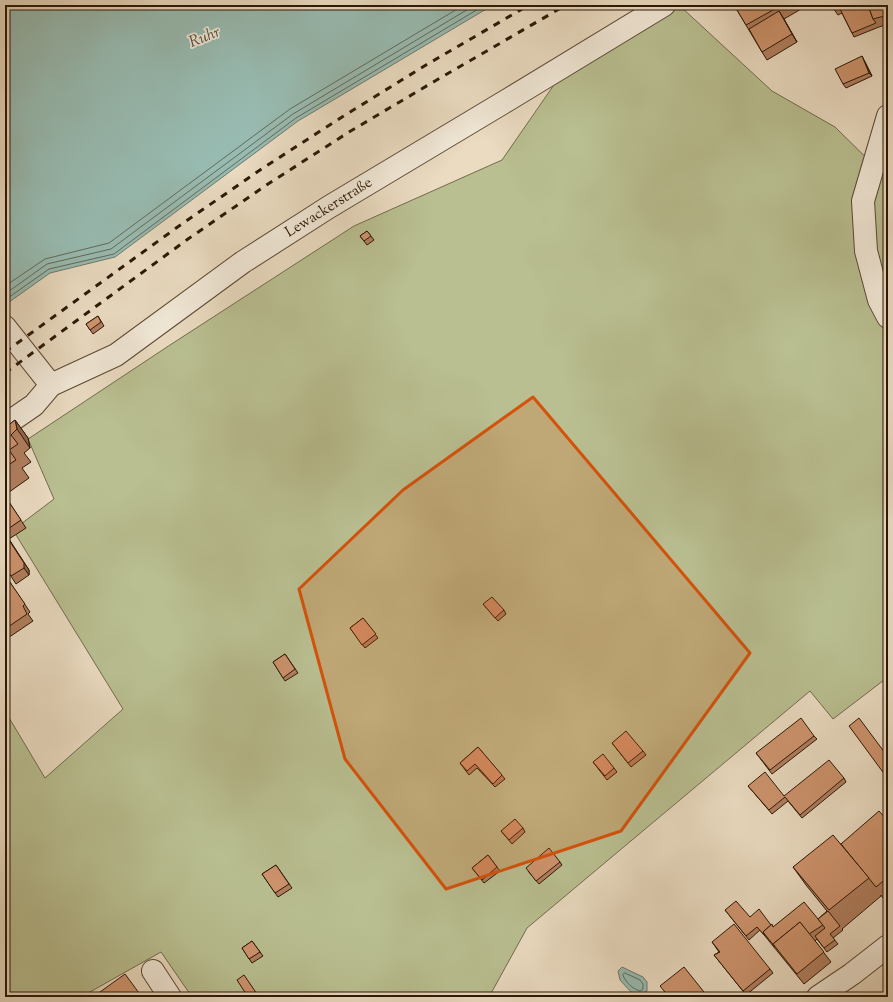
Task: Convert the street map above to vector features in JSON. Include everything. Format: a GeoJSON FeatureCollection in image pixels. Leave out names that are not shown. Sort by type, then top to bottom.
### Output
{"type":"FeatureCollection","features":[{"type":"Feature","properties":{"kind":"street","name":"Lewackerstraße"},"geometry":{"type":"LineString","coordinates":[[5,425],[34,405],[51,385],[116,355],[242,262],[322,211],[664,5]]}},
{"type":"Feature","properties":{"kind":"street"},"geometry":{"type":"LineString","coordinates":[[888,116],[863,201],[866,251],[879,300],[888,317]]}},
{"type":"Feature","properties":{"kind":"street"},"geometry":{"type":"LineString","coordinates":[[5,327],[51,385]]}},
{"type":"Feature","properties":{"kind":"street"},"geometry":{"type":"LineString","coordinates":[[818,997],[852,974],[888,946]]}},
{"type":"Feature","properties":{"kind":"street"},"geometry":{"type":"LineString","coordinates":[[154,972],[170,997]]}},
{"type":"Feature","properties":{"kind":"highlighted area"},"geometry":{"type":"Polygon","coordinates":[[[533,397],[750,653],[621,831],[446,889],[345,759],[299,589],[403,490],[533,397]]]}},
{"type":"Feature","properties":{"kind":"green space"},"geometry":{"type":"Polygon","coordinates":[[[680,6],[772,91],[835,127],[888,179],[888,677],[833,719],[810,691],[527,928],[489,997],[192,997],[161,952],[81,997],[5,997],[5,711],[45,778],[123,709],[13,530],[54,499],[28,439],[354,226],[502,160],[558,79],[680,6]]]}},
{"type":"Feature","properties":{"kind":"water","name":"Ruhr"},"geometry":{"type":"Polygon","coordinates":[[[5,5],[493,5],[298,121],[115,257],[50,273],[5,305],[5,5]]]}},
{"type":"Feature","properties":{"kind":"water"},"geometry":{"type":"Polygon","coordinates":[[[622,967],[643,977],[647,982],[647,991],[641,995],[632,993],[620,980],[618,971],[622,967]]]}},
{"type":"Feature","properties":{"kind":"building"},"geometry":{"type":"Polygon","coordinates":[[[734,5],[782,5],[746,25],[734,5]]]}},
{"type":"Feature","properties":{"kind":"building"},"geometry":{"type":"Polygon","coordinates":[[[847,5],[868,5],[876,23],[852,33],[840,9],[847,5]]]}},
{"type":"Feature","properties":{"kind":"building"},"geometry":{"type":"Polygon","coordinates":[[[868,5],[888,5],[888,15],[873,19],[868,5]]]}},
{"type":"Feature","properties":{"kind":"building"},"geometry":{"type":"Polygon","coordinates":[[[779,11],[792,34],[762,52],[749,29],[779,11]]]}},
{"type":"Feature","properties":{"kind":"building"},"geometry":{"type":"Polygon","coordinates":[[[862,56],[869,73],[843,84],[835,69],[862,56]]]}},
{"type":"Feature","properties":{"kind":"building"},"geometry":{"type":"Polygon","coordinates":[[[367,231],[371,236],[364,241],[360,236],[367,231]]]}},
{"type":"Feature","properties":{"kind":"building"},"geometry":{"type":"Polygon","coordinates":[[[98,316],[101,322],[90,330],[86,324],[98,316]]]}},
{"type":"Feature","properties":{"kind":"building"},"geometry":{"type":"Polygon","coordinates":[[[15,420],[17,429],[11,435],[18,444],[9,450],[16,460],[5,467],[5,427],[15,420]]]}},
{"type":"Feature","properties":{"kind":"building"},"geometry":{"type":"Polygon","coordinates":[[[5,496],[21,520],[5,531],[5,496]]]}},
{"type":"Feature","properties":{"kind":"building"},"geometry":{"type":"Polygon","coordinates":[[[5,534],[24,563],[24,568],[11,576],[5,567],[5,534]]]}},
{"type":"Feature","properties":{"kind":"building"},"geometry":{"type":"Polygon","coordinates":[[[5,575],[25,604],[23,606],[27,614],[5,629],[5,575]]]}},
{"type":"Feature","properties":{"kind":"building"},"geometry":{"type":"Polygon","coordinates":[[[492,597],[504,610],[495,618],[483,604],[492,597]]]}},
{"type":"Feature","properties":{"kind":"building"},"geometry":{"type":"Polygon","coordinates":[[[888,617],[888,627],[883,621],[888,617]]]}},
{"type":"Feature","properties":{"kind":"building"},"geometry":{"type":"Polygon","coordinates":[[[363,618],[376,634],[362,645],[350,628],[363,618]]]}},
{"type":"Feature","properties":{"kind":"building"},"geometry":{"type":"Polygon","coordinates":[[[285,654],[295,669],[283,678],[273,662],[285,654]]]}},
{"type":"Feature","properties":{"kind":"building"},"geometry":{"type":"Polygon","coordinates":[[[801,718],[814,736],[770,770],[756,753],[801,718]]]}},
{"type":"Feature","properties":{"kind":"building"},"geometry":{"type":"Polygon","coordinates":[[[859,718],[888,757],[888,779],[849,726],[859,718]]]}},
{"type":"Feature","properties":{"kind":"building"},"geometry":{"type":"Polygon","coordinates":[[[626,731],[643,751],[628,763],[612,743],[626,731]]]}},
{"type":"Feature","properties":{"kind":"building"},"geometry":{"type":"Polygon","coordinates":[[[478,747],[502,775],[493,784],[475,764],[467,771],[460,763],[478,747]]]}},
{"type":"Feature","properties":{"kind":"building"},"geometry":{"type":"Polygon","coordinates":[[[603,754],[614,768],[605,776],[593,762],[603,754]]]}},
{"type":"Feature","properties":{"kind":"building"},"geometry":{"type":"Polygon","coordinates":[[[829,760],[844,778],[800,815],[785,797],[769,810],[748,786],[765,772],[784,796],[829,760]]]}},
{"type":"Feature","properties":{"kind":"building"},"geometry":{"type":"Polygon","coordinates":[[[879,811],[888,821],[888,877],[876,887],[841,844],[879,811]]]}},
{"type":"Feature","properties":{"kind":"building"},"geometry":{"type":"Polygon","coordinates":[[[515,819],[523,828],[509,840],[501,831],[515,819]]]}},
{"type":"Feature","properties":{"kind":"building"},"geometry":{"type":"Polygon","coordinates":[[[833,835],[869,878],[829,910],[793,867],[833,835]]]}},
{"type":"Feature","properties":{"kind":"building"},"geometry":{"type":"Polygon","coordinates":[[[549,848],[560,862],[536,881],[526,868],[549,848]]]}},
{"type":"Feature","properties":{"kind":"building"},"geometry":{"type":"Polygon","coordinates":[[[488,855],[497,867],[482,880],[472,868],[488,855]]]}},
{"type":"Feature","properties":{"kind":"building"},"geometry":{"type":"Polygon","coordinates":[[[276,865],[289,884],[275,893],[262,874],[276,865]]]}},
{"type":"Feature","properties":{"kind":"building"},"geometry":{"type":"Polygon","coordinates":[[[736,901],[750,917],[759,909],[771,925],[763,932],[765,936],[757,927],[746,936],[725,910],[736,901]]]}},
{"type":"Feature","properties":{"kind":"building"},"geometry":{"type":"Polygon","coordinates":[[[804,902],[823,925],[809,934],[800,922],[773,944],[775,947],[763,932],[772,924],[773,927],[804,902]]]}},
{"type":"Feature","properties":{"kind":"building"},"geometry":{"type":"Polygon","coordinates":[[[828,911],[840,926],[830,934],[835,940],[824,948],[815,936],[825,928],[818,919],[828,911]]]}},
{"type":"Feature","properties":{"kind":"building"},"geometry":{"type":"Polygon","coordinates":[[[800,922],[824,952],[797,974],[773,944],[800,922]]]}},
{"type":"Feature","properties":{"kind":"building"},"geometry":{"type":"Polygon","coordinates":[[[734,924],[770,969],[743,991],[714,955],[720,952],[712,942],[734,924]]]}},
{"type":"Feature","properties":{"kind":"building"},"geometry":{"type":"Polygon","coordinates":[[[252,941],[260,952],[249,959],[242,948],[252,941]]]}},
{"type":"Feature","properties":{"kind":"building"},"geometry":{"type":"Polygon","coordinates":[[[684,967],[708,997],[669,997],[660,986],[684,967]]]}},
{"type":"Feature","properties":{"kind":"building"},"geometry":{"type":"Polygon","coordinates":[[[125,974],[142,997],[93,997],[125,974]]]}},
{"type":"Feature","properties":{"kind":"building"},"geometry":{"type":"Polygon","coordinates":[[[244,975],[259,997],[248,997],[237,980],[244,975]]]}},
{"type":"Feature","properties":{"kind":"building"},"geometry":{"type":"Polygon","coordinates":[[[664,992],[668,997],[658,997],[664,992]]]}},
{"type":"Feature","properties":{"kind":"railway"},"geometry":{"type":"LineString","coordinates":[[5,352],[179,226],[260,170],[426,65],[529,5]]}},
{"type":"Feature","properties":{"kind":"railway"},"geometry":{"type":"LineString","coordinates":[[5,373],[188,239],[268,184],[349,132],[566,5]]}}]}
